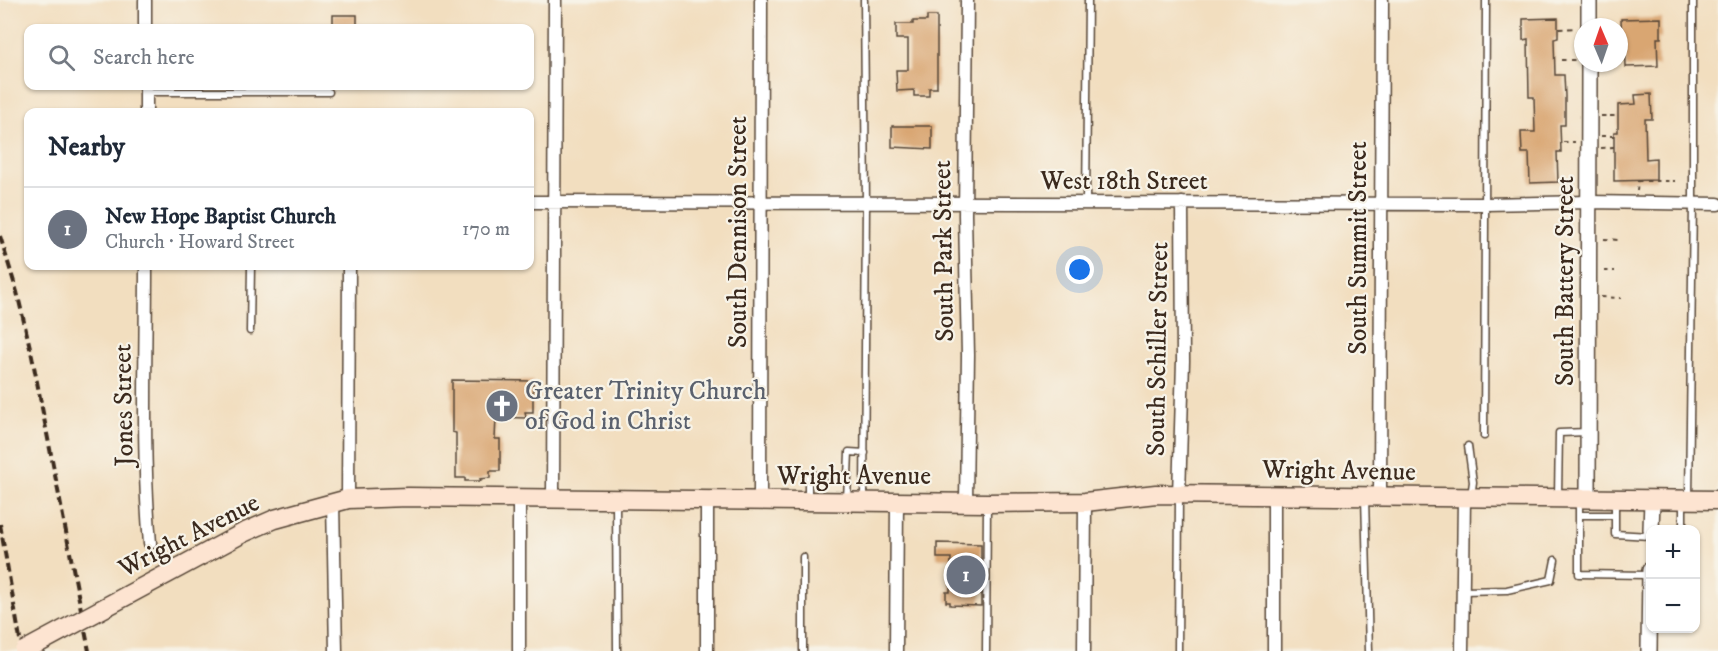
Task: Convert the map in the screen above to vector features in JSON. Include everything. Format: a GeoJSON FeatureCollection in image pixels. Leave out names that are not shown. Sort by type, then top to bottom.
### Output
{"type":"FeatureCollection","features":[{"type":"Feature","properties":{"kind":"main road","name":"Wright Avenue"},"geometry":{"type":"LineString","coordinates":[[24,651],[243,533],[275,519],[340,501],[408,497],[519,497],[987,503],[1085,502],[1156,494],[1557,499],[1582,505],[1615,507],[1652,500],[1718,500]]}},
{"type":"Feature","properties":{"kind":"street"},"geometry":{"type":"LineString","coordinates":[[145,0],[145,24]]}},
{"type":"Feature","properties":{"kind":"street"},"geometry":{"type":"LineString","coordinates":[[553,498],[555,0]]}},
{"type":"Feature","properties":{"kind":"street","name":"South Dennison Street"},"geometry":{"type":"LineString","coordinates":[[760,501],[761,0]]}},
{"type":"Feature","properties":{"kind":"street","name":"South Park Street"},"geometry":{"type":"LineString","coordinates":[[966,501],[967,0]]}},
{"type":"Feature","properties":{"kind":"street","name":"South Summit Street"},"geometry":{"type":"LineString","coordinates":[[1373,496],[1381,204],[1382,0]]}},
{"type":"Feature","properties":{"kind":"street"},"geometry":{"type":"LineString","coordinates":[[1584,18],[1589,0]]}},
{"type":"Feature","properties":{"kind":"street","name":"South Battery Street"},"geometry":{"type":"LineString","coordinates":[[1582,72],[1589,202],[1589,297],[1588,432],[1582,505]]}},
{"type":"Feature","properties":{"kind":"street"},"geometry":{"type":"LineString","coordinates":[[146,90],[146,108]]}},
{"type":"Feature","properties":{"kind":"street","name":"West 18th Street"},"geometry":{"type":"LineString","coordinates":[[534,202],[1381,204],[1637,202],[1718,204]]}},
{"type":"Feature","properties":{"kind":"street","name":"South Schiller Street"},"geometry":{"type":"LineString","coordinates":[[1179,495],[1183,361],[1182,203]]}},
{"type":"Feature","properties":{"kind":"street","name":"Jones Street"},"geometry":{"type":"LineString","coordinates":[[146,270],[146,435],[150,543]]}},
{"type":"Feature","properties":{"kind":"street"},"geometry":{"type":"LineString","coordinates":[[336,651],[349,270]]}},
{"type":"Feature","properties":{"kind":"street"},"geometry":{"type":"LineString","coordinates":[[1274,496],[1274,651]]}},
{"type":"Feature","properties":{"kind":"street"},"geometry":{"type":"LineString","coordinates":[[519,497],[519,651]]}},
{"type":"Feature","properties":{"kind":"street"},"geometry":{"type":"LineString","coordinates":[[1462,651],[1468,498]]}},
{"type":"Feature","properties":{"kind":"street"},"geometry":{"type":"LineString","coordinates":[[707,500],[707,651]]}},
{"type":"Feature","properties":{"kind":"street"},"geometry":{"type":"LineString","coordinates":[[1652,500],[1652,525]]}},
{"type":"Feature","properties":{"kind":"street"},"geometry":{"type":"LineString","coordinates":[[896,651],[897,501]]}},
{"type":"Feature","properties":{"kind":"street"},"geometry":{"type":"LineString","coordinates":[[1084,651],[1085,502]]}},
{"type":"Feature","properties":{"kind":"street"},"geometry":{"type":"LineString","coordinates":[[1649,633],[1649,651]]}},
{"type":"Feature","properties":{"kind":"lane"},"geometry":{"type":"LineString","coordinates":[[856,501],[865,453],[864,0]]}},
{"type":"Feature","properties":{"kind":"lane"},"geometry":{"type":"LineString","coordinates":[[1086,203],[1088,0]]}},
{"type":"Feature","properties":{"kind":"lane"},"geometry":{"type":"LineString","coordinates":[[1484,436],[1486,0]]}},
{"type":"Feature","properties":{"kind":"lane"},"geometry":{"type":"LineString","coordinates":[[1684,525],[1693,204],[1693,0]]}},
{"type":"Feature","properties":{"kind":"lane"},"geometry":{"type":"LineString","coordinates":[[207,90],[328,92]]}},
{"type":"Feature","properties":{"kind":"lane"},"geometry":{"type":"LineString","coordinates":[[250,331],[251,270]]}},
{"type":"Feature","properties":{"kind":"lane"},"geometry":{"type":"LineString","coordinates":[[1557,499],[1559,433],[1588,432]]}},
{"type":"Feature","properties":{"kind":"lane"},"geometry":{"type":"LineString","coordinates":[[1468,446],[1473,482],[1468,498]]}},
{"type":"Feature","properties":{"kind":"lane"},"geometry":{"type":"LineString","coordinates":[[856,501],[848,476],[849,452],[865,453]]}},
{"type":"Feature","properties":{"kind":"lane"},"geometry":{"type":"LineString","coordinates":[[808,501],[808,475],[848,476]]}},
{"type":"Feature","properties":{"kind":"lane"},"geometry":{"type":"LineString","coordinates":[[1178,651],[1179,495]]}},
{"type":"Feature","properties":{"kind":"lane"},"geometry":{"type":"LineString","coordinates":[[1369,651],[1373,496]]}},
{"type":"Feature","properties":{"kind":"lane"},"geometry":{"type":"LineString","coordinates":[[616,499],[617,651]]}},
{"type":"Feature","properties":{"kind":"lane"},"geometry":{"type":"LineString","coordinates":[[986,651],[987,503]]}},
{"type":"Feature","properties":{"kind":"lane"},"geometry":{"type":"LineString","coordinates":[[1582,505],[1579,574],[1646,575]]}},
{"type":"Feature","properties":{"kind":"lane"},"geometry":{"type":"LineString","coordinates":[[1615,507],[1615,534],[1646,536]]}},
{"type":"Feature","properties":{"kind":"lane"},"geometry":{"type":"LineString","coordinates":[[803,557],[803,651]]}},
{"type":"Feature","properties":{"kind":"lane"},"geometry":{"type":"LineString","coordinates":[[1463,591],[1507,590],[1551,580],[1555,560]]}},
{"type":"Feature","properties":{"kind":"path"},"geometry":{"type":"LineString","coordinates":[[1559,29],[1574,28]]}},
{"type":"Feature","properties":{"kind":"path"},"geometry":{"type":"LineString","coordinates":[[1561,60],[1574,61]]}},
{"type":"Feature","properties":{"kind":"path"},"geometry":{"type":"LineString","coordinates":[[1637,202],[1638,181],[1675,181]]}},
{"type":"Feature","properties":{"kind":"path"},"geometry":{"type":"LineString","coordinates":[[1604,239],[1619,240]]}},
{"type":"Feature","properties":{"kind":"path"},"geometry":{"type":"LineString","coordinates":[[1604,271],[1615,271]]}},
{"type":"Feature","properties":{"kind":"path"},"geometry":{"type":"LineString","coordinates":[[1589,297],[1621,298]]}},
{"type":"Feature","properties":{"kind":"building"},"geometry":{"type":"Polygon","coordinates":[[[333,15],[357,15],[357,24],[333,24],[333,15]]]}},
{"type":"Feature","properties":{"kind":"building"},"geometry":{"type":"Polygon","coordinates":[[[927,16],[937,16],[937,88],[929,88],[929,96],[914,96],[914,90],[897,91],[896,70],[908,70],[908,39],[896,39],[896,24],[927,21],[927,16]]]}},
{"type":"Feature","properties":{"kind":"building"},"geometry":{"type":"Polygon","coordinates":[[[1558,18],[1558,38],[1554,39],[1555,75],[1564,75],[1565,125],[1560,125],[1561,152],[1557,152],[1558,182],[1530,183],[1529,153],[1522,153],[1521,132],[1535,132],[1534,97],[1529,97],[1528,39],[1523,40],[1523,19],[1558,18]]]}},
{"type":"Feature","properties":{"kind":"building"},"geometry":{"type":"Polygon","coordinates":[[[1661,18],[1661,38],[1657,38],[1658,66],[1628,67],[1628,19],[1661,18]]]}},
{"type":"Feature","properties":{"kind":"building"},"geometry":{"type":"Polygon","coordinates":[[[1651,94],[1652,119],[1645,119],[1646,159],[1656,158],[1656,180],[1614,181],[1614,132],[1618,132],[1618,105],[1636,104],[1635,95],[1651,94]]]}},
{"type":"Feature","properties":{"kind":"building"},"geometry":{"type":"Polygon","coordinates":[[[892,126],[932,126],[932,149],[892,147],[892,126]]]}},
{"type":"Feature","properties":{"kind":"building","name":"Greater Trinity Church of God in Christ"},"geometry":{"type":"Polygon","coordinates":[[[452,380],[533,381],[533,412],[525,412],[526,418],[496,417],[495,439],[500,439],[500,471],[490,471],[490,478],[480,479],[481,481],[465,481],[465,478],[456,478],[456,433],[452,432],[452,380]]]}},
{"type":"Feature","properties":{"kind":"building"},"geometry":{"type":"Polygon","coordinates":[[[937,543],[981,544],[981,606],[950,605],[950,602],[946,602],[946,592],[950,592],[951,558],[937,558],[937,543]]]}},
{"type":"Feature","properties":{"kind":"railway"},"geometry":{"type":"LineString","coordinates":[[0,236],[17,292],[32,356],[89,651]]}},
{"type":"Feature","properties":{"kind":"railway"},"geometry":{"type":"LineString","coordinates":[[0,524],[22,651]]}},
{"type":"Feature","properties":{"kind":"place","name":"Greater Trinity Church of God in Christ"},"geometry":{"type":"Point","coordinates":[502,406]}},
{"type":"Feature","properties":{"kind":"place","name":"New Hope Baptist Church"},"geometry":{"type":"Point","coordinates":[966,575]}}]}
